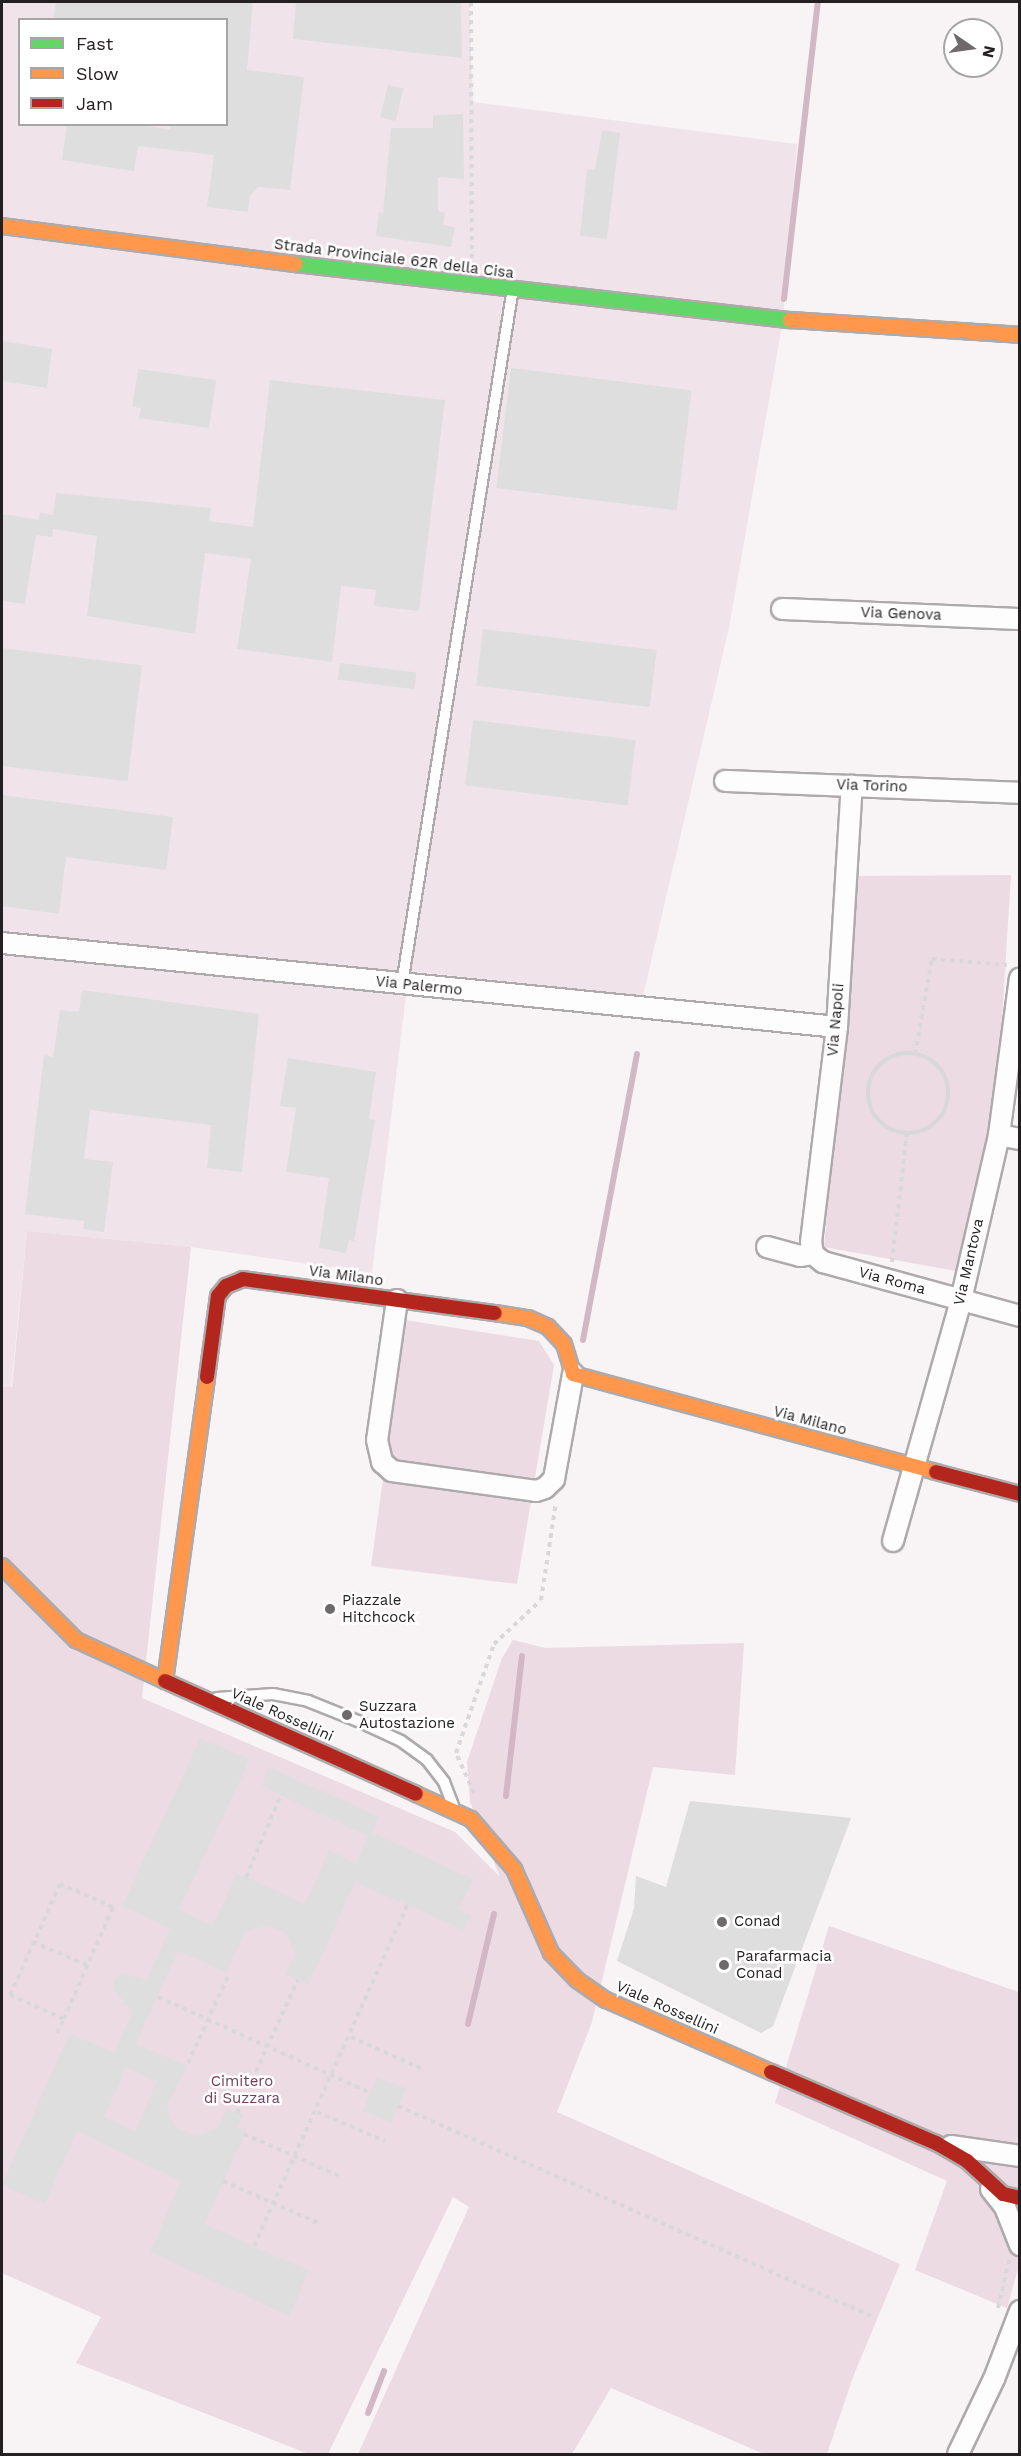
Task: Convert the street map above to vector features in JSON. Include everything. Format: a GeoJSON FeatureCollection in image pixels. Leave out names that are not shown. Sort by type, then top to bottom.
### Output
{"type":"FeatureCollection","features":[{"type":"Feature","properties":{"kind":"street","name":"Strada Provinciale 62R della Cisa"},"geometry":{"type":"LineString","coordinates":[[2,226],[472,286],[783,320],[1020,335]]}},
{"type":"Feature","properties":{"kind":"street"},"geometry":{"type":"LineString","coordinates":[[2,243],[41,230]]}},
{"type":"Feature","properties":{"kind":"street","name":"Via Genova"},"geometry":{"type":"LineString","coordinates":[[782,609],[1020,619]]}},
{"type":"Feature","properties":{"kind":"street","name":"Via Torino"},"geometry":{"type":"LineString","coordinates":[[725,781],[1020,793]]}},
{"type":"Feature","properties":{"kind":"street","name":"Via Napoli"},"geometry":{"type":"LineString","coordinates":[[813,1254],[811,1242],[837,1027],[852,785]]}},
{"type":"Feature","properties":{"kind":"street","name":"Via Palermo"},"geometry":{"type":"LineString","coordinates":[[2,943],[837,1027]]}},
{"type":"Feature","properties":{"kind":"street","name":"Via Mantova"},"geometry":{"type":"LineString","coordinates":[[893,1541],[916,1467],[961,1300],[999,1135],[1020,978]]}},
{"type":"Feature","properties":{"kind":"street"},"geometry":{"type":"LineString","coordinates":[[999,1135],[1020,1139]]}},
{"type":"Feature","properties":{"kind":"street","name":"Via Roma"},"geometry":{"type":"LineString","coordinates":[[767,1247],[800,1256],[813,1254],[823,1262],[1020,1316]]}},
{"type":"Feature","properties":{"kind":"street","name":"Via Milano"},"geometry":{"type":"LineString","coordinates":[[165,1681],[218,1296],[226,1286],[243,1279],[540,1322],[564,1344],[573,1374],[1020,1494]]}},
{"type":"Feature","properties":{"kind":"street"},"geometry":{"type":"LineString","coordinates":[[397,1300],[377,1440],[382,1462],[392,1471],[536,1491],[545,1488],[554,1479],[573,1374]]}},
{"type":"Feature","properties":{"kind":"street"},"geometry":{"type":"LineString","coordinates":[[2,1566],[76,1640],[165,1681]]}},
{"type":"Feature","properties":{"kind":"street","name":"Viale Rossellini"},"geometry":{"type":"LineString","coordinates":[[165,1681],[456,1810],[471,1819],[514,1869],[551,1953],[577,1980],[606,2000],[936,2143],[967,2161],[984,2180],[1002,2194],[1020,2198]]}},
{"type":"Feature","properties":{"kind":"street"},"geometry":{"type":"LineString","coordinates":[[936,2143],[1014,2153]]}},
{"type":"Feature","properties":{"kind":"street"},"geometry":{"type":"LineString","coordinates":[[984,2180],[1005,2207],[1014,2250]]}},
{"type":"Feature","properties":{"kind":"street"},"geometry":{"type":"LineString","coordinates":[[958,2454],[1015,2341],[1020,2311]]}},
{"type":"Feature","properties":{"kind":"lane"},"geometry":{"type":"LineString","coordinates":[[402,984],[512,290]]}},
{"type":"Feature","properties":{"kind":"lane"},"geometry":{"type":"LineString","coordinates":[[208,1700],[232,1694],[273,1694],[308,1701],[358,1721],[401,1741],[427,1760],[444,1782],[456,1810]]}},
{"type":"Feature","properties":{"kind":"path"},"geometry":{"type":"LineString","coordinates":[[471,2],[472,286]]}},
{"type":"Feature","properties":{"kind":"path"},"geometry":{"type":"LineString","coordinates":[[915,1054],[932,959],[1020,966]]}},
{"type":"Feature","properties":{"kind":"path"},"geometry":{"type":"LineString","coordinates":[[902,1053],[927,1058],[945,1077],[947,1103],[932,1125],[907,1133],[883,1124],[874,1114],[868,1089],[879,1066],[902,1053]]}},
{"type":"Feature","properties":{"kind":"path"},"geometry":{"type":"LineString","coordinates":[[890,1280],[907,1133]]}},
{"type":"Feature","properties":{"kind":"path"},"geometry":{"type":"LineString","coordinates":[[471,1819],[480,1812],[456,1753],[494,1644],[541,1600],[556,1506],[556,1499],[545,1488]]}},
{"type":"Feature","properties":{"kind":"path"},"geometry":{"type":"LineString","coordinates":[[246,1877],[281,1795]]}},
{"type":"Feature","properties":{"kind":"path"},"geometry":{"type":"LineString","coordinates":[[57,2033],[64,2019],[113,1907],[60,1884],[10,1995],[64,2019]]}},
{"type":"Feature","properties":{"kind":"path"},"geometry":{"type":"LineString","coordinates":[[254,2246],[351,2037],[407,1906]]}},
{"type":"Feature","properties":{"kind":"path"},"geometry":{"type":"LineString","coordinates":[[33,1942],[87,1965]]}},
{"type":"Feature","properties":{"kind":"path"},"geometry":{"type":"LineString","coordinates":[[188,2063],[229,1974]]}},
{"type":"Feature","properties":{"kind":"path"},"geometry":{"type":"LineString","coordinates":[[237,2113],[298,1979]]}},
{"type":"Feature","properties":{"kind":"path"},"geometry":{"type":"LineString","coordinates":[[158,1998],[209,2018],[371,2093]]}},
{"type":"Feature","properties":{"kind":"path"},"geometry":{"type":"LineString","coordinates":[[351,2037],[420,2068]]}},
{"type":"Feature","properties":{"kind":"path"},"geometry":{"type":"LineString","coordinates":[[398,2106],[871,2316]]}},
{"type":"Feature","properties":{"kind":"path"},"geometry":{"type":"LineString","coordinates":[[317,2112],[385,2141]]}},
{"type":"Feature","properties":{"kind":"path"},"geometry":{"type":"LineString","coordinates":[[244,2134],[342,2177]]}},
{"type":"Feature","properties":{"kind":"path"},"geometry":{"type":"LineString","coordinates":[[223,2181],[321,2224]]}},
{"type":"Feature","properties":{"kind":"path"},"geometry":{"type":"LineString","coordinates":[[998,2311],[1014,2250]]}},
{"type":"Feature","properties":{"kind":"shaded area"},"geometry":{"type":"Polygon","coordinates":[[[2,2],[469,2],[473,102],[797,144],[783,320],[729,628],[643,996],[409,971],[372,1273],[191,1247],[27,1231],[11,1388],[2,1387],[2,2]]]}},
{"type":"Feature","properties":{"kind":"green space"},"geometry":{"type":"Polygon","coordinates":[[[1011,875],[995,1131],[967,1273],[824,1247],[857,876],[1011,875]]]}},
{"type":"Feature","properties":{"kind":"green space","name":"Cimitero di Suzzara"},"geometry":{"type":"Polygon","coordinates":[[[27,1231],[191,1247],[142,1698],[455,1832],[500,1877],[470,1802],[467,1762],[502,1658],[513,1640],[545,1648],[744,1643],[735,1775],[653,1767],[592,2022],[557,2112],[900,2264],[853,2377],[827,2454],[764,2454],[611,2388],[572,2454],[358,2454],[469,2207],[453,2197],[328,2454],[309,2454],[76,2363],[101,2317],[2,2273],[2,1387],[12,1387],[27,1231]]]}},
{"type":"Feature","properties":{"kind":"green space"},"geometry":{"type":"Polygon","coordinates":[[[405,1320],[539,1341],[554,1365],[517,1584],[371,1566],[405,1320]]]}},
{"type":"Feature","properties":{"kind":"green space"},"geometry":{"type":"Polygon","coordinates":[[[829,1926],[1019,1992],[1020,2262],[1007,2308],[915,2270],[947,2181],[775,2103],[829,1926]]]}},
{"type":"Feature","properties":{"kind":"building"},"geometry":{"type":"Polygon","coordinates":[[[56,2],[253,2],[247,70],[304,77],[290,190],[258,187],[250,196],[248,212],[207,207],[214,155],[138,146],[134,171],[62,160],[67,126],[147,126],[170,130],[171,126],[228,126],[228,18],[53,18],[56,2]]]}},
{"type":"Feature","properties":{"kind":"building"},"geometry":{"type":"Polygon","coordinates":[[[296,2],[461,2],[462,58],[293,39],[296,2]]]}},
{"type":"Feature","properties":{"kind":"building"},"geometry":{"type":"Polygon","coordinates":[[[388,85],[404,89],[396,121],[380,117],[388,85]]]}},
{"type":"Feature","properties":{"kind":"building"},"geometry":{"type":"Polygon","coordinates":[[[463,114],[464,179],[438,177],[438,211],[445,213],[443,225],[455,227],[451,247],[376,236],[379,212],[383,213],[391,128],[433,128],[433,115],[463,114]]]}},
{"type":"Feature","properties":{"kind":"building"},"geometry":{"type":"Polygon","coordinates":[[[602,130],[620,133],[607,239],[580,236],[587,169],[595,170],[602,130]]]}},
{"type":"Feature","properties":{"kind":"building"},"geometry":{"type":"Polygon","coordinates":[[[2,341],[52,349],[47,388],[2,381],[2,341]]]}},
{"type":"Feature","properties":{"kind":"building"},"geometry":{"type":"Polygon","coordinates":[[[511,368],[692,390],[677,510],[496,488],[511,368]]]}},
{"type":"Feature","properties":{"kind":"building"},"geometry":{"type":"Polygon","coordinates":[[[138,369],[216,380],[209,428],[139,418],[141,408],[132,407],[138,369]]]}},
{"type":"Feature","properties":{"kind":"building"},"geometry":{"type":"Polygon","coordinates":[[[270,380],[445,400],[419,611],[374,606],[376,590],[341,586],[332,662],[237,649],[251,559],[205,553],[195,634],[87,616],[97,536],[53,529],[52,537],[36,535],[25,604],[2,601],[2,514],[39,520],[40,513],[53,515],[56,493],[211,508],[209,521],[253,527],[270,380]]]}},
{"type":"Feature","properties":{"kind":"building"},"geometry":{"type":"Polygon","coordinates":[[[483,629],[657,650],[650,707],[476,686],[483,629]]]}},
{"type":"Feature","properties":{"kind":"building"},"geometry":{"type":"Polygon","coordinates":[[[2,648],[142,665],[128,781],[2,766],[2,648]]]}},
{"type":"Feature","properties":{"kind":"building"},"geometry":{"type":"Polygon","coordinates":[[[340,663],[416,672],[414,689],[338,680],[340,663]]]}},
{"type":"Feature","properties":{"kind":"building"},"geometry":{"type":"Polygon","coordinates":[[[473,720],[636,740],[628,805],[465,786],[473,720]]]}},
{"type":"Feature","properties":{"kind":"building"},"geometry":{"type":"Polygon","coordinates":[[[2,795],[173,817],[166,870],[66,857],[59,914],[2,906],[2,795]]]}},
{"type":"Feature","properties":{"kind":"building"},"geometry":{"type":"Polygon","coordinates":[[[82,990],[259,1014],[242,1172],[207,1168],[211,1125],[90,1110],[84,1159],[113,1162],[104,1232],[83,1229],[84,1221],[25,1214],[44,1055],[53,1057],[60,1010],[79,1012],[82,990]]]}},
{"type":"Feature","properties":{"kind":"building"},"geometry":{"type":"Polygon","coordinates":[[[288,1058],[376,1072],[369,1119],[375,1120],[354,1241],[349,1240],[346,1253],[319,1248],[329,1178],[286,1172],[296,1108],[280,1106],[288,1058]]]}},
{"type":"Feature","properties":{"kind":"building"},"geometry":{"type":"Polygon","coordinates":[[[200,1739],[250,1759],[179,1910],[213,1925],[237,1873],[305,1904],[329,1850],[355,1864],[368,1837],[262,1786],[269,1767],[379,1817],[371,1832],[473,1879],[459,1910],[471,1915],[464,1930],[355,1882],[309,1984],[286,1975],[295,1954],[287,1934],[267,1925],[245,1932],[226,1973],[178,1951],[136,2044],[187,2066],[167,2107],[175,2127],[196,2136],[217,2129],[227,2109],[243,2115],[237,2127],[246,2131],[204,2224],[309,2271],[289,2316],[150,2252],[181,2181],[77,2131],[45,2204],[2,2185],[69,2034],[114,2052],[133,2010],[123,2005],[124,2002],[114,1990],[114,1980],[122,1973],[146,1981],[170,1928],[122,1906],[200,1739]],[[126,2069],[104,2117],[135,2131],[157,2081],[126,2069]]]}},
{"type":"Feature","properties":{"kind":"building","name":"Conad"},"geometry":{"type":"Polygon","coordinates":[[[690,1801],[851,1818],[773,2026],[761,2033],[617,1961],[634,1908],[636,1876],[666,1887],[690,1801]]]}},
{"type":"Feature","properties":{"kind":"building"},"geometry":{"type":"Polygon","coordinates":[[[377,2077],[406,2089],[392,2123],[363,2111],[377,2077]]]}},
{"type":"Feature","properties":{"kind":"waterway"},"geometry":{"type":"LineString","coordinates":[[784,299],[818,2]]}},
{"type":"Feature","properties":{"kind":"waterway"},"geometry":{"type":"LineString","coordinates":[[583,1340],[637,1054]]}},
{"type":"Feature","properties":{"kind":"waterway"},"geometry":{"type":"LineString","coordinates":[[506,1796],[522,1656]]}},
{"type":"Feature","properties":{"kind":"waterway"},"geometry":{"type":"LineString","coordinates":[[468,2024],[494,1914]]}},
{"type":"Feature","properties":{"kind":"waterway"},"geometry":{"type":"LineString","coordinates":[[368,2413],[384,2371]]}},
{"type":"Feature","properties":{"kind":"traffic: fast"},"geometry":{"type":"LineString","coordinates":[[296,264],[790,320]]}},
{"type":"Feature","properties":{"kind":"traffic: slow"},"geometry":{"type":"LineString","coordinates":[[2,226],[296,264]]}},
{"type":"Feature","properties":{"kind":"traffic: slow"},"geometry":{"type":"LineString","coordinates":[[790,320],[1020,335]]}},
{"type":"Feature","properties":{"kind":"traffic: slow"},"geometry":{"type":"LineString","coordinates":[[495,1313],[528,1318],[548,1327],[564,1344],[573,1374],[936,1472]]}},
{"type":"Feature","properties":{"kind":"traffic: slow"},"geometry":{"type":"LineString","coordinates":[[2,1566],[76,1640],[165,1681],[207,1377]]}},
{"type":"Feature","properties":{"kind":"traffic: slow"},"geometry":{"type":"LineString","coordinates":[[416,1794],[471,1819],[514,1869],[551,1953],[577,1980],[606,2000],[771,2072]]}},
{"type":"Feature","properties":{"kind":"traffic: jam"},"geometry":{"type":"LineString","coordinates":[[207,1377],[218,1296],[226,1286],[243,1279],[495,1313]]}},
{"type":"Feature","properties":{"kind":"traffic: jam"},"geometry":{"type":"LineString","coordinates":[[936,1472],[1020,1494]]}},
{"type":"Feature","properties":{"kind":"traffic: jam"},"geometry":{"type":"LineString","coordinates":[[165,1681],[416,1794]]}},
{"type":"Feature","properties":{"kind":"traffic: jam"},"geometry":{"type":"LineString","coordinates":[[771,2072],[936,2143],[967,2161],[1003,2194],[1020,2198]]}},
{"type":"Feature","properties":{"kind":"place","name":"Piazzale Hitchcock"},"geometry":{"type":"Point","coordinates":[330,1609]}},
{"type":"Feature","properties":{"kind":"place","name":"Suzzara Autostazione"},"geometry":{"type":"Point","coordinates":[347,1715]}},
{"type":"Feature","properties":{"kind":"place","name":"Conad"},"geometry":{"type":"Point","coordinates":[722,1922]}},
{"type":"Feature","properties":{"kind":"place","name":"Parafarmacia Conad"},"geometry":{"type":"Point","coordinates":[724,1965]}}]}
